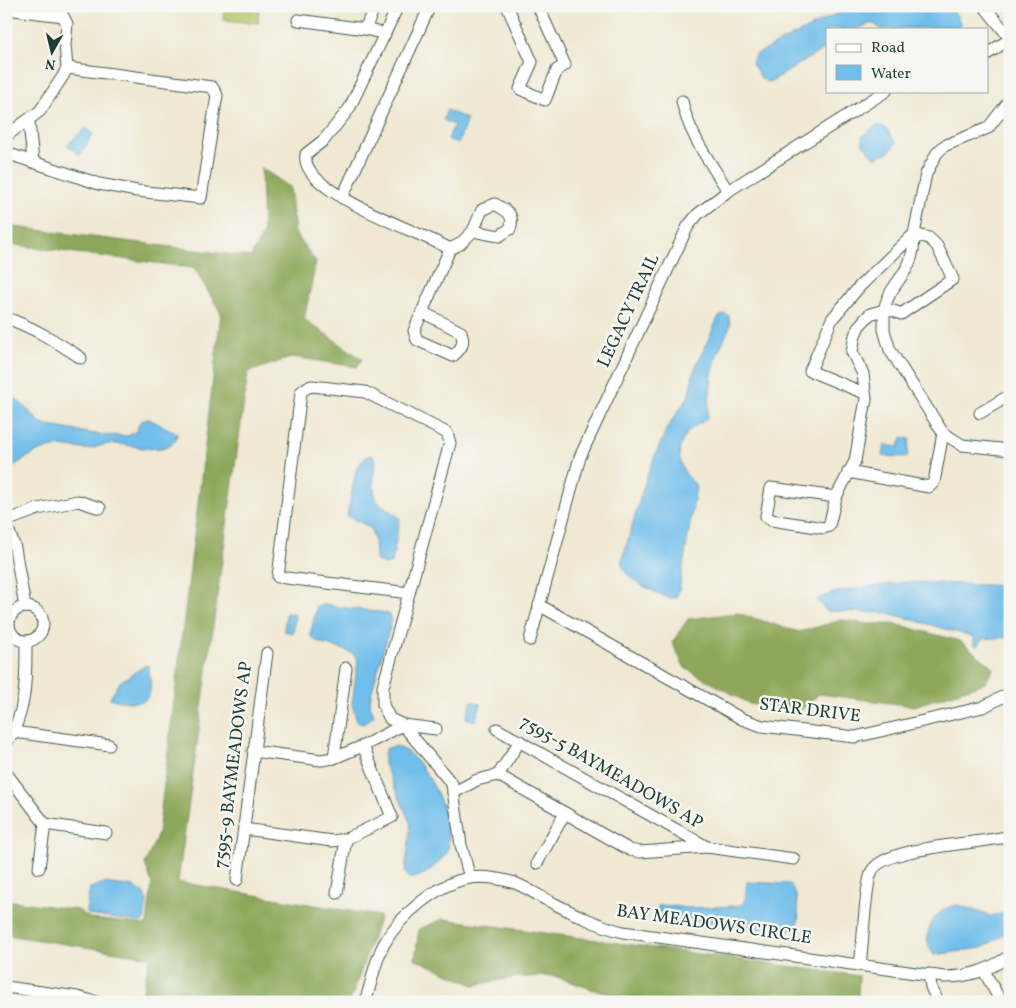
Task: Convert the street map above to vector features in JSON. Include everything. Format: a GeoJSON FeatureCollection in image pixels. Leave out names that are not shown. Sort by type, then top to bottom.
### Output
{"type":"FeatureCollection","features":[{"type":"Feature","properties":{"kind":"street"},"geometry":{"type":"LineString","coordinates":[[365,29],[375,6]]}},
{"type":"Feature","properties":{"kind":"street"},"geometry":{"type":"LineString","coordinates":[[398,6],[362,86],[340,123],[306,154],[308,170],[322,185],[342,198],[450,249]]}},
{"type":"Feature","properties":{"kind":"street"},"geometry":{"type":"LineString","coordinates":[[342,198],[430,6]]}},
{"type":"Feature","properties":{"kind":"street"},"geometry":{"type":"LineString","coordinates":[[507,6],[532,62],[520,89],[545,100],[557,70],[565,65],[538,6]]}},
{"type":"Feature","properties":{"kind":"street"},"geometry":{"type":"LineString","coordinates":[[984,6],[1010,39],[988,53]]}},
{"type":"Feature","properties":{"kind":"street"},"geometry":{"type":"LineString","coordinates":[[6,9],[63,16],[67,24],[65,44],[67,68],[47,104],[29,122],[6,136]]}},
{"type":"Feature","properties":{"kind":"street"},"geometry":{"type":"LineString","coordinates":[[298,20],[365,29],[385,34]]}},
{"type":"Feature","properties":{"kind":"street"},"geometry":{"type":"LineString","coordinates":[[6,153],[99,184],[137,191],[201,198],[218,95],[212,87],[67,68]]}},
{"type":"Feature","properties":{"kind":"street","name":"LEGACY TRAIL"},"geometry":{"type":"LineString","coordinates":[[530,640],[580,457],[688,226],[698,214],[728,191],[884,92]]}},
{"type":"Feature","properties":{"kind":"street"},"geometry":{"type":"LineString","coordinates":[[1010,100],[988,128],[953,142],[937,153],[926,174],[914,234],[914,248],[907,270],[887,297],[884,310],[884,330],[890,350],[944,433],[962,444],[1010,450]]}},
{"type":"Feature","properties":{"kind":"street"},"geometry":{"type":"LineString","coordinates":[[682,101],[693,136],[728,191]]}},
{"type":"Feature","properties":{"kind":"street"},"geometry":{"type":"LineString","coordinates":[[29,122],[33,161]]}},
{"type":"Feature","properties":{"kind":"street"},"geometry":{"type":"LineString","coordinates":[[422,312],[461,332],[464,340],[461,350],[453,356],[417,340],[414,331],[422,312],[450,249],[460,244],[473,231]]}},
{"type":"Feature","properties":{"kind":"street"},"geometry":{"type":"LineString","coordinates":[[836,497],[771,488],[766,516],[770,520],[824,528],[829,526],[836,497],[855,461],[866,399],[863,374],[852,352],[854,335],[870,314],[884,310],[894,310],[901,314],[953,279],[937,246],[929,238],[914,234]]}},
{"type":"Feature","properties":{"kind":"street"},"geometry":{"type":"LineString","coordinates":[[864,393],[810,371],[832,319],[860,286],[914,234]]}},
{"type":"Feature","properties":{"kind":"street"},"geometry":{"type":"LineString","coordinates":[[6,318],[58,342],[81,358]]}},
{"type":"Feature","properties":{"kind":"street"},"geometry":{"type":"LineString","coordinates":[[409,593],[278,577],[302,392],[306,388],[312,386],[365,392],[447,432],[450,443],[382,697],[390,718],[403,725],[452,784],[461,845],[470,878]]}},
{"type":"Feature","properties":{"kind":"street"},"geometry":{"type":"LineString","coordinates":[[980,413],[1010,395]]}},
{"type":"Feature","properties":{"kind":"street"},"geometry":{"type":"LineString","coordinates":[[848,472],[929,487],[934,482],[944,433]]}},
{"type":"Feature","properties":{"kind":"street"},"geometry":{"type":"LineString","coordinates":[[25,607],[15,548],[6,522],[38,509],[78,501],[100,508]]}},
{"type":"Feature","properties":{"kind":"street","name":"STAR DRIVE"},"geometry":{"type":"LineString","coordinates":[[539,605],[742,719],[762,726],[842,736],[869,735],[984,706],[1010,693]]}},
{"type":"Feature","properties":{"kind":"street"},"geometry":{"type":"LineString","coordinates":[[25,607],[40,614],[43,624],[36,638],[26,642],[12,636],[8,627],[10,616],[14,611],[25,607]]}},
{"type":"Feature","properties":{"kind":"street"},"geometry":{"type":"LineString","coordinates":[[6,744],[21,716],[26,675],[26,642]]}},
{"type":"Feature","properties":{"kind":"street","name":"7595-9 BAYMEADOWS AP"},"geometry":{"type":"LineString","coordinates":[[237,880],[266,654]]}},
{"type":"Feature","properties":{"kind":"street"},"geometry":{"type":"LineString","coordinates":[[334,758],[346,668]]}},
{"type":"Feature","properties":{"kind":"street"},"geometry":{"type":"LineString","coordinates":[[253,751],[321,760],[334,758],[363,746],[403,725],[436,729]]}},
{"type":"Feature","properties":{"kind":"street","name":"7595-5 BAYMEADOWS AP"},"geometry":{"type":"LineString","coordinates":[[497,729],[707,847]]}},
{"type":"Feature","properties":{"kind":"street"},"geometry":{"type":"LineString","coordinates":[[14,732],[109,745]]}},
{"type":"Feature","properties":{"kind":"street"},"geometry":{"type":"LineString","coordinates":[[498,775],[520,741]]}},
{"type":"Feature","properties":{"kind":"street"},"geometry":{"type":"LineString","coordinates":[[244,829],[332,841],[346,839],[392,817],[363,746]]}},
{"type":"Feature","properties":{"kind":"street"},"geometry":{"type":"LineString","coordinates":[[6,773],[45,824],[106,833]]}},
{"type":"Feature","properties":{"kind":"street"},"geometry":{"type":"LineString","coordinates":[[453,793],[477,780],[498,775],[635,851],[707,847],[794,859]]}},
{"type":"Feature","properties":{"kind":"street"},"geometry":{"type":"LineString","coordinates":[[537,863],[565,813]]}},
{"type":"Feature","properties":{"kind":"street"},"geometry":{"type":"LineString","coordinates":[[39,868],[45,824]]}},
{"type":"Feature","properties":{"kind":"street"},"geometry":{"type":"LineString","coordinates":[[860,965],[871,874],[882,860],[930,848],[1010,836]]}},
{"type":"Feature","properties":{"kind":"street"},"geometry":{"type":"LineString","coordinates":[[337,894],[346,839]]}},
{"type":"Feature","properties":{"kind":"street","name":"BAY MEADOWS CIRCLE"},"geometry":{"type":"LineString","coordinates":[[365,1002],[373,971],[390,934],[411,910],[429,896],[450,885],[470,878],[491,878],[516,884],[584,919],[622,932],[957,977],[984,971],[1010,956]]}},
{"type":"Feature","properties":{"kind":"street"},"geometry":{"type":"LineString","coordinates":[[984,971],[1001,1002]]}},
{"type":"Feature","properties":{"kind":"street"},"geometry":{"type":"LineString","coordinates":[[929,974],[931,987],[938,1002]]}},
{"type":"Feature","properties":{"kind":"street"},"geometry":{"type":"LineString","coordinates":[[6,987],[97,1002]]}},
{"type":"Feature","properties":{"kind":"green space"},"geometry":{"type":"Polygon","coordinates":[[[224,6],[259,7],[258,23],[223,20],[224,6]]]}},
{"type":"Feature","properties":{"kind":"green space"},"geometry":{"type":"Polygon","coordinates":[[[261,168],[290,187],[295,233],[316,262],[304,319],[362,359],[357,367],[293,357],[248,372],[178,882],[380,916],[350,1002],[142,1002],[150,957],[6,935],[6,900],[78,910],[91,919],[147,925],[152,883],[145,864],[158,834],[221,313],[194,268],[6,244],[6,226],[251,257],[263,232],[261,168]]]}},
{"type":"Feature","properties":{"kind":"green space"},"geometry":{"type":"Polygon","coordinates":[[[737,613],[799,632],[842,620],[868,624],[895,624],[960,641],[994,668],[985,683],[914,706],[819,694],[802,709],[750,704],[685,668],[672,643],[688,619],[737,613]]]}},
{"type":"Feature","properties":{"kind":"green space"},"geometry":{"type":"Polygon","coordinates":[[[443,919],[859,976],[858,994],[863,1002],[658,1002],[600,992],[554,976],[517,977],[474,985],[415,959],[419,929],[443,919]]]}},
{"type":"Feature","properties":{"kind":"water"},"geometry":{"type":"Polygon","coordinates":[[[852,6],[948,6],[958,17],[961,27],[880,28],[873,23],[859,28],[826,28],[826,48],[774,80],[767,82],[761,78],[752,63],[755,55],[852,6]]]}},
{"type":"Feature","properties":{"kind":"water"},"geometry":{"type":"Polygon","coordinates":[[[447,110],[467,119],[458,144],[448,139],[454,125],[443,120],[447,110]]]}},
{"type":"Feature","properties":{"kind":"water"},"geometry":{"type":"Polygon","coordinates":[[[877,125],[886,128],[896,143],[889,152],[875,157],[863,144],[862,136],[877,125]]]}},
{"type":"Feature","properties":{"kind":"water"},"geometry":{"type":"Polygon","coordinates":[[[86,128],[93,134],[80,155],[67,145],[86,128]]]}},
{"type":"Feature","properties":{"kind":"water"},"geometry":{"type":"Polygon","coordinates":[[[724,314],[729,316],[730,326],[717,355],[712,375],[707,418],[690,430],[684,437],[679,452],[681,466],[696,485],[679,591],[676,597],[670,599],[633,579],[627,574],[622,560],[647,475],[667,428],[688,397],[694,371],[718,318],[724,314]]]}},
{"type":"Feature","properties":{"kind":"water"},"geometry":{"type":"Polygon","coordinates":[[[6,389],[42,424],[101,435],[128,436],[136,431],[141,421],[149,419],[177,433],[176,440],[161,448],[152,449],[118,444],[107,444],[87,449],[64,446],[55,447],[33,454],[6,470],[6,389]]]}},
{"type":"Feature","properties":{"kind":"water"},"geometry":{"type":"Polygon","coordinates":[[[902,437],[910,439],[907,457],[883,456],[885,445],[899,447],[902,437]]]}},
{"type":"Feature","properties":{"kind":"water"},"geometry":{"type":"Polygon","coordinates":[[[367,456],[375,458],[373,484],[376,501],[400,518],[392,562],[386,565],[375,560],[374,538],[370,527],[347,516],[357,467],[367,456]]]}},
{"type":"Feature","properties":{"kind":"water"},"geometry":{"type":"Polygon","coordinates":[[[907,582],[1010,586],[1010,637],[981,639],[979,646],[974,645],[974,637],[889,613],[827,611],[817,600],[832,593],[907,582]]]}},
{"type":"Feature","properties":{"kind":"water"},"geometry":{"type":"Polygon","coordinates":[[[326,604],[387,613],[390,617],[390,627],[371,694],[370,705],[374,716],[363,724],[357,722],[352,704],[358,660],[347,651],[321,643],[310,635],[317,606],[326,604]]]}},
{"type":"Feature","properties":{"kind":"water"},"geometry":{"type":"Polygon","coordinates":[[[286,613],[295,614],[293,633],[284,631],[286,613]]]}},
{"type":"Feature","properties":{"kind":"water"},"geometry":{"type":"Polygon","coordinates":[[[146,665],[149,666],[150,692],[148,697],[138,702],[110,698],[120,682],[146,665]]]}},
{"type":"Feature","properties":{"kind":"water"},"geometry":{"type":"Polygon","coordinates":[[[472,701],[481,704],[475,721],[466,718],[472,701]]]}},
{"type":"Feature","properties":{"kind":"water"},"geometry":{"type":"Polygon","coordinates":[[[396,746],[407,752],[428,777],[443,808],[447,825],[449,840],[447,853],[430,870],[414,878],[409,878],[405,872],[411,824],[384,764],[384,754],[387,748],[396,746]]]}},
{"type":"Feature","properties":{"kind":"water"},"geometry":{"type":"Polygon","coordinates":[[[747,882],[790,884],[796,895],[799,919],[796,926],[787,932],[723,926],[663,915],[657,910],[659,905],[690,908],[737,906],[743,904],[747,882]]]}},
{"type":"Feature","properties":{"kind":"water"},"geometry":{"type":"Polygon","coordinates":[[[104,883],[134,887],[144,893],[147,901],[144,921],[139,922],[89,915],[86,911],[90,888],[104,883]]]}},
{"type":"Feature","properties":{"kind":"water"},"geometry":{"type":"Polygon","coordinates":[[[958,905],[990,916],[1010,912],[1010,931],[982,948],[934,955],[929,947],[928,939],[931,923],[942,911],[958,905]]]}}]}
